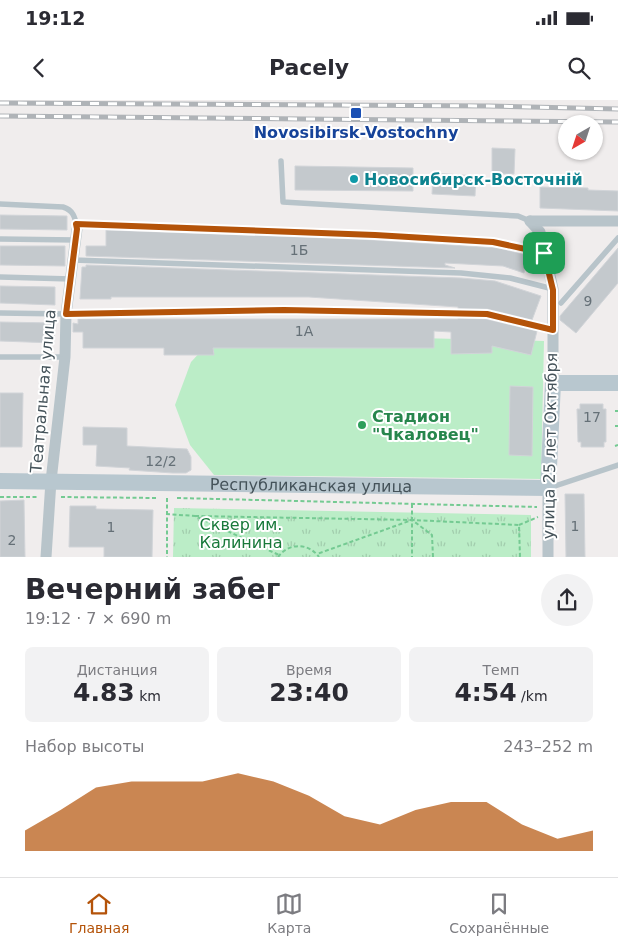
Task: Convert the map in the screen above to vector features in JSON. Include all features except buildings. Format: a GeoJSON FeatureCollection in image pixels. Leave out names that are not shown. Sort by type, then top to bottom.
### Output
{"type":"FeatureCollection","features":[{"type":"Feature","properties":{"kind":"street"},"geometry":{"type":"LineString","coordinates":[[530,221],[618,221]]}},
{"type":"Feature","properties":{"kind":"street","name":"улица 25 лет Октября"},"geometry":{"type":"LineString","coordinates":[[530,221],[540,232],[553,290],[553,383],[548,488],[548,557]]}},
{"type":"Feature","properties":{"kind":"street","name":"Театральная улица"},"geometry":{"type":"LineString","coordinates":[[46,557],[50,490],[65,356],[66,314],[77,231]]}},
{"type":"Feature","properties":{"kind":"street"},"geometry":{"type":"LineString","coordinates":[[553,383],[618,383]]}},
{"type":"Feature","properties":{"kind":"street","name":"Республиканская улица"},"geometry":{"type":"LineString","coordinates":[[0,481],[50,490],[548,488]]}},
{"type":"Feature","properties":{"kind":"lane"},"geometry":{"type":"LineString","coordinates":[[281,161],[283,202],[518,216],[530,221]]}},
{"type":"Feature","properties":{"kind":"lane"},"geometry":{"type":"LineString","coordinates":[[0,204],[70,209],[76,217],[77,231]]}},
{"type":"Feature","properties":{"kind":"lane"},"geometry":{"type":"LineString","coordinates":[[0,239],[77,231],[375,235],[493,242],[544,253]]}},
{"type":"Feature","properties":{"kind":"lane"},"geometry":{"type":"LineString","coordinates":[[562,303],[618,238]]}},
{"type":"Feature","properties":{"kind":"lane"},"geometry":{"type":"LineString","coordinates":[[73,260],[461,273],[510,278],[553,290]]}},
{"type":"Feature","properties":{"kind":"lane"},"geometry":{"type":"LineString","coordinates":[[0,277],[71,279]]}},
{"type":"Feature","properties":{"kind":"lane"},"geometry":{"type":"LineString","coordinates":[[0,313],[66,314],[284,310],[487,314],[553,330]]}},
{"type":"Feature","properties":{"kind":"lane"},"geometry":{"type":"LineString","coordinates":[[0,357],[65,356]]}},
{"type":"Feature","properties":{"kind":"lane","name":"Республиканская улица"},"geometry":{"type":"LineString","coordinates":[[548,488],[618,465]]}},
{"type":"Feature","properties":{"kind":"path"},"geometry":{"type":"LineString","coordinates":[[0,497],[50,490],[157,498]]}},
{"type":"Feature","properties":{"kind":"path"},"geometry":{"type":"LineString","coordinates":[[166,498],[167,557]]}},
{"type":"Feature","properties":{"kind":"path"},"geometry":{"type":"LineString","coordinates":[[176,498],[412,503],[539,508]]}},
{"type":"Feature","properties":{"kind":"path"},"geometry":{"type":"LineString","coordinates":[[412,503],[412,557]]}},
{"type":"Feature","properties":{"kind":"path"},"geometry":{"type":"LineString","coordinates":[[166,514],[412,520],[519,525],[539,517]]}},
{"type":"Feature","properties":{"kind":"path"},"geometry":{"type":"LineString","coordinates":[[195,516],[279,556],[286,549],[293,546],[302,546],[310,549],[318,557]]}},
{"type":"Feature","properties":{"kind":"path"},"geometry":{"type":"LineString","coordinates":[[317,554],[412,520]]}},
{"type":"Feature","properties":{"kind":"path"},"geometry":{"type":"LineString","coordinates":[[412,520],[432,535],[433,557]]}},
{"type":"Feature","properties":{"kind":"path"},"geometry":{"type":"LineString","coordinates":[[519,525],[520,557]]}},
{"type":"Feature","properties":{"kind":"green space","name":"Стадион \"Чкаловец\""},"geometry":{"type":"Polygon","coordinates":[[[218,333],[544,341],[541,479],[214,475],[190,445],[175,405],[191,362],[218,333]]]}},
{"type":"Feature","properties":{"kind":"green space","name":"Сквер им. Калинина"},"geometry":{"type":"Polygon","coordinates":[[[174,508],[531,515],[531,557],[173,557],[174,508]]]}},
{"type":"Feature","properties":{"kind":"railway"},"geometry":{"type":"LineString","coordinates":[[0,103],[489,106],[618,109]]}},
{"type":"Feature","properties":{"kind":"railway"},"geometry":{"type":"LineString","coordinates":[[0,116],[618,122]]}},
{"type":"Feature","properties":{"kind":"place","name":"Novosibirsk-Vostochny"},"geometry":{"type":"Point","coordinates":[356,113]}},
{"type":"Feature","properties":{"kind":"place","name":"Новосибирск-Восточній"},"geometry":{"type":"Point","coordinates":[354,179]}},
{"type":"Feature","properties":{"kind":"place","name":"Стадион \"Чкаловец\""},"geometry":{"type":"Point","coordinates":[362,425]}},
{"type":"Feature","properties":{"kind":"route"},"geometry":{"type":"LineString","coordinates":[[76,224],[375,235],[493,242],[544,253],[553,290],[553,330],[487,314],[284,310],[66,314],[77,229],[76,224]]}}]}
